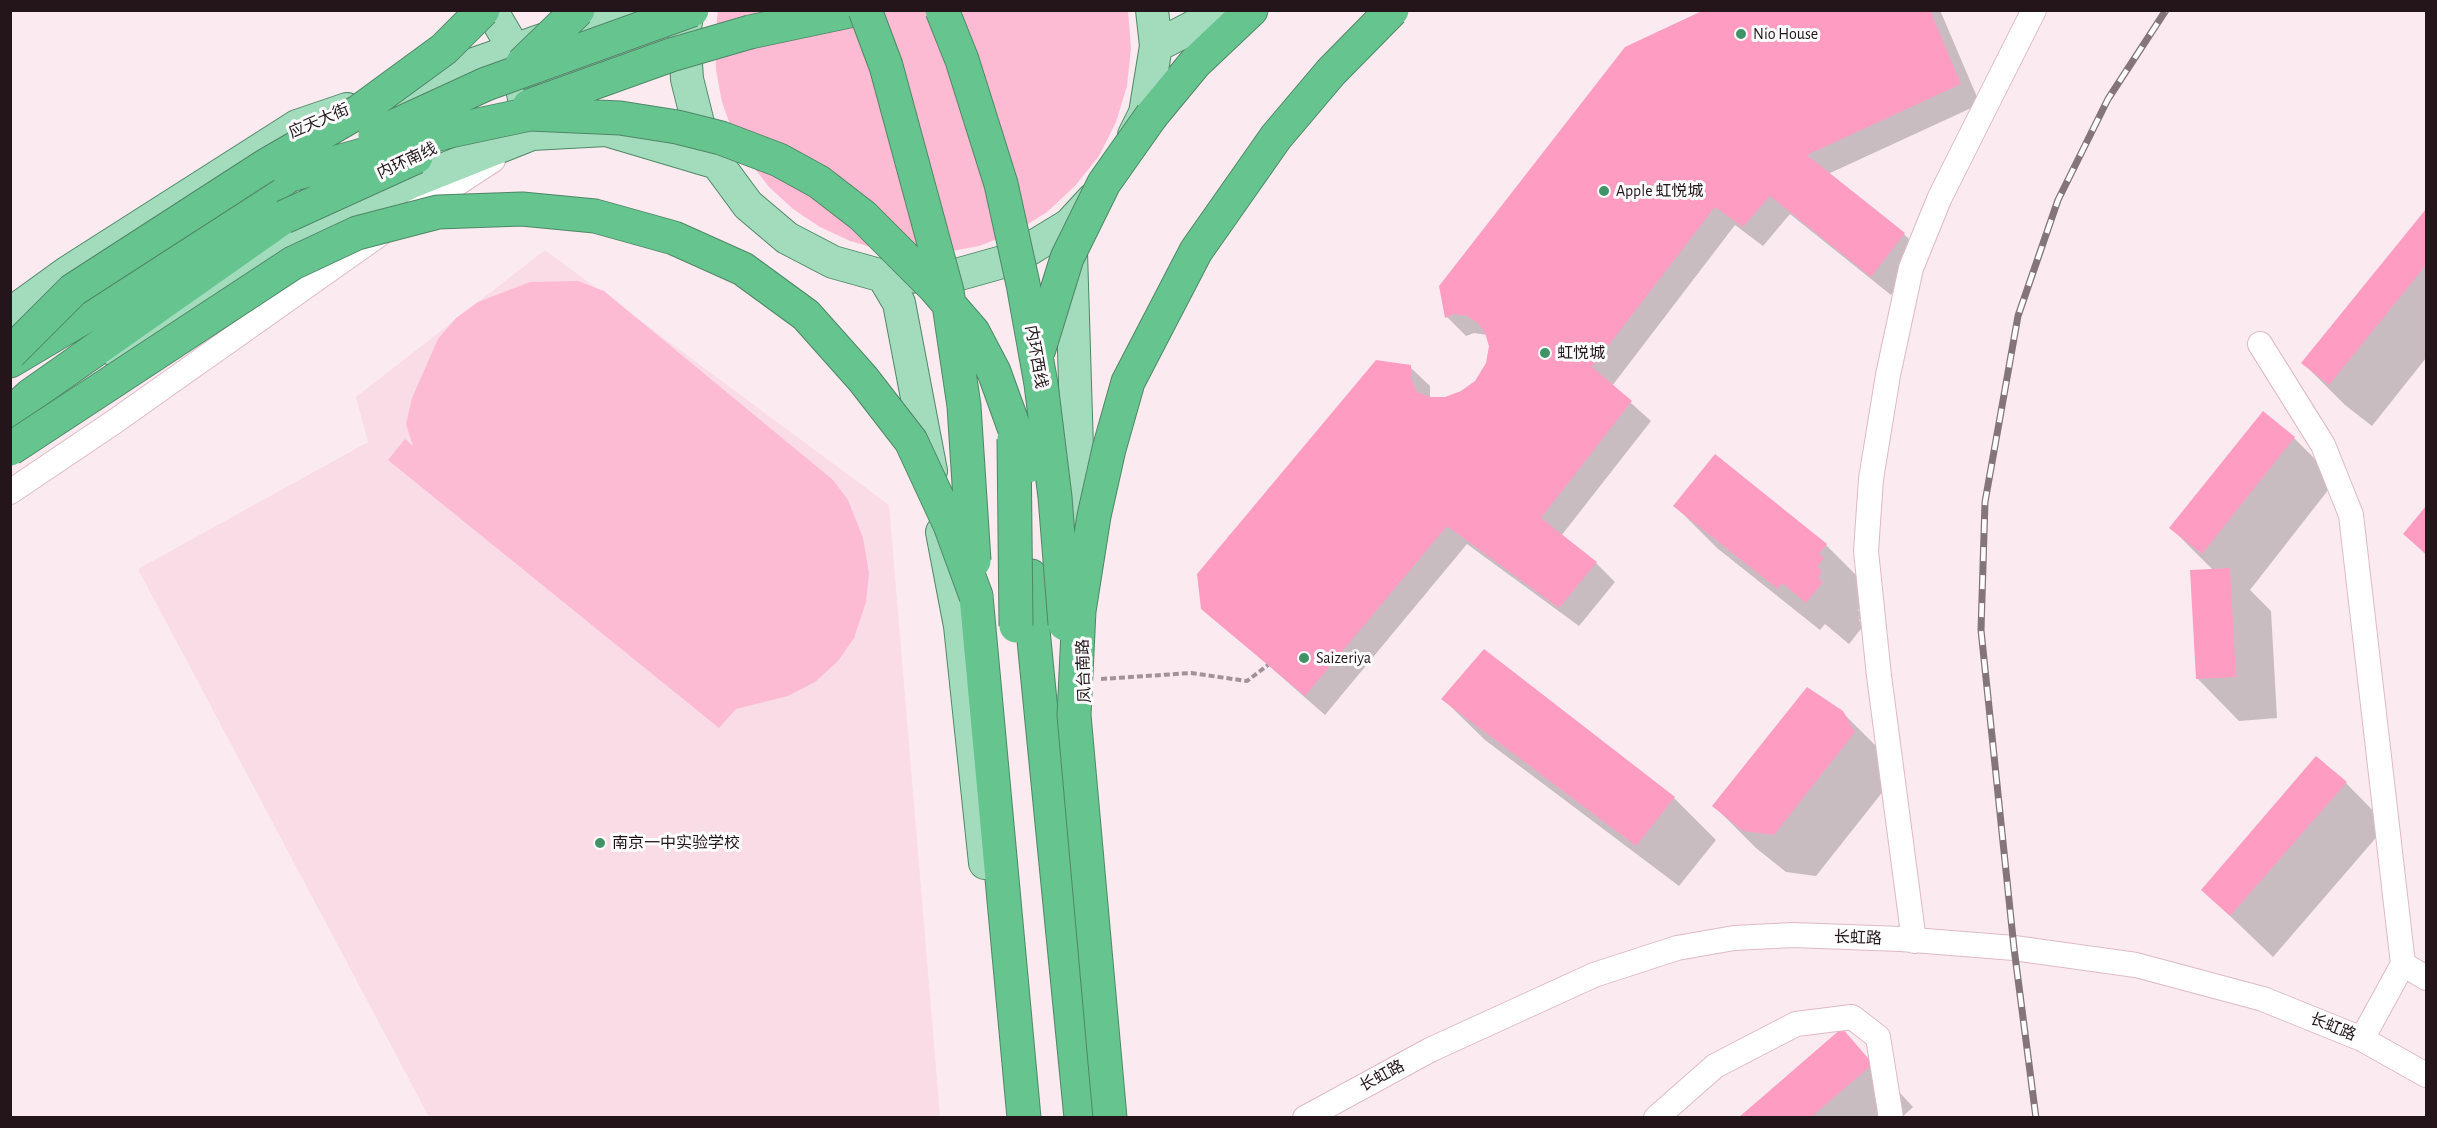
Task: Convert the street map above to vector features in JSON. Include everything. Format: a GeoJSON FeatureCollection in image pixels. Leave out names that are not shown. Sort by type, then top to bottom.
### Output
{"type":"FeatureCollection","features":[{"type":"Feature","properties":{"kind":"highway"},"geometry":{"type":"LineString","coordinates":[[10,353],[73,290],[265,166],[358,112],[444,49],[483,10]]}},
{"type":"Feature","properties":{"kind":"highway"},"geometry":{"type":"LineString","coordinates":[[284,217],[356,164],[442,118],[532,56],[578,10]]}},
{"type":"Feature","properties":{"kind":"highway"},"geometry":{"type":"LineString","coordinates":[[10,361],[101,307],[290,175],[486,84],[690,10]]}},
{"type":"Feature","properties":{"kind":"highway","name":"内环南线"},"geometry":{"type":"LineString","coordinates":[[10,414],[31,394],[284,217],[514,112],[594,82],[671,55],[750,32],[854,10]]}},
{"type":"Feature","properties":{"kind":"highway"},"geometry":{"type":"LineString","coordinates":[[865,10],[886,66],[947,291],[964,406],[976,596],[1024,1118]]}},
{"type":"Feature","properties":{"kind":"highway","name":"内环西线"},"geometry":{"type":"LineString","coordinates":[[942,10],[962,60],[1001,184],[1025,295],[1041,384],[1055,497],[1074,715]]}},
{"type":"Feature","properties":{"kind":"highway"},"geometry":{"type":"LineString","coordinates":[[1058,1118],[1020,696],[1016,626],[1014,440],[1067,258],[1104,183],[1152,116],[1195,63],[1251,10]]}},
{"type":"Feature","properties":{"kind":"highway"},"geometry":{"type":"LineString","coordinates":[[1109,1118],[1074,715],[1079,611],[1094,516],[1128,382],[1196,251],[1276,137],[1324,80],[1392,10]]}},
{"type":"Feature","properties":{"kind":"highway"},"geometry":{"type":"LineString","coordinates":[[290,175],[450,131],[530,114],[620,118],[677,127],[721,138],[770,156],[819,182],[863,216],[935,288],[973,332],[994,372],[1028,466],[1033,630],[1081,1118]]}},
{"type":"Feature","properties":{"kind":"highway"},"geometry":{"type":"LineString","coordinates":[[10,449],[293,263],[357,233],[438,212],[522,209],[595,216],[674,238],[743,269],[806,315],[863,379],[911,441],[950,525],[976,596]]}},
{"type":"Feature","properties":{"kind":"main road"},"geometry":{"type":"LineString","coordinates":[[491,10],[514,49],[532,134]]}},
{"type":"Feature","properties":{"kind":"main road","name":"应天大街"},"geometry":{"type":"LineString","coordinates":[[10,314],[68,272],[297,126],[628,10]]}},
{"type":"Feature","properties":{"kind":"main road"},"geometry":{"type":"LineString","coordinates":[[690,10],[684,34],[687,79],[698,123],[717,164],[748,205],[787,238],[833,262],[883,276],[949,277],[1013,259],[1069,225],[1115,174],[1145,113],[1156,46],[1152,10]]}},
{"type":"Feature","properties":{"kind":"main road"},"geometry":{"type":"LineString","coordinates":[[1156,46],[1226,10]]}},
{"type":"Feature","properties":{"kind":"main road"},"geometry":{"type":"LineString","coordinates":[[10,421],[300,235],[409,183],[532,134],[606,130],[717,164]]}},
{"type":"Feature","properties":{"kind":"main road","name":"凤台南路"},"geometry":{"type":"LineString","coordinates":[[1069,225],[1077,374],[1085,680],[1109,1118]]}},
{"type":"Feature","properties":{"kind":"main road"},"geometry":{"type":"LineString","coordinates":[[883,276],[899,303],[960,626],[1008,1118]]}},
{"type":"Feature","properties":{"kind":"street"},"geometry":{"type":"LineString","coordinates":[[1914,940],[1879,676],[1866,551],[1870,479],[1888,375],[1911,268],[1940,196],[2034,10]]}},
{"type":"Feature","properties":{"kind":"street"},"geometry":{"type":"LineString","coordinates":[[10,492],[114,422],[398,222],[532,134]]}},
{"type":"Feature","properties":{"kind":"street"},"geometry":{"type":"LineString","coordinates":[[2260,344],[2323,446],[2351,515],[2403,964],[2362,1039]]}},
{"type":"Feature","properties":{"kind":"street","name":"长虹路"},"geometry":{"type":"LineString","coordinates":[[1305,1118],[1430,1050],[1594,975],[1677,948],[1734,938],[1793,935],[1914,940],[2014,948],[2136,965],[2263,999],[2362,1039],[2427,1075]]}},
{"type":"Feature","properties":{"kind":"street"},"geometry":{"type":"LineString","coordinates":[[2403,964],[2427,978]]}},
{"type":"Feature","properties":{"kind":"street"},"geometry":{"type":"LineString","coordinates":[[1656,1118],[1714,1066],[1796,1024],[1852,1017],[1878,1037],[1891,1118]]}},
{"type":"Feature","properties":{"kind":"path"},"geometry":{"type":"LineString","coordinates":[[1085,680],[1191,674],[1246,681],[1268,665]]}},
{"type":"Feature","properties":{"kind":"shaded area"},"geometry":{"type":"Polygon","coordinates":[[[1128,10],[1131,48],[1127,86],[1116,122],[1099,156],[1075,186],[1047,212],[1015,232],[979,246],[947,252],[882,250],[850,241],[820,227],[793,209],[769,187],[749,161],[733,133],[722,102],[716,70],[715,37],[718,11],[1128,10]]]}},
{"type":"Feature","properties":{"kind":"shaded area","name":"南京一中实验学校"},"geometry":{"type":"Polygon","coordinates":[[[545,250],[889,505],[940,1117],[429,1117],[138,569],[368,442],[356,397],[545,250]]]}},
{"type":"Feature","properties":{"kind":"shaded area"},"geometry":{"type":"Polygon","coordinates":[[[578,281],[604,291],[833,480],[848,500],[863,538],[869,573],[866,602],[854,638],[838,661],[815,682],[788,696],[736,709],[719,728],[388,460],[405,439],[413,446],[406,424],[412,398],[438,339],[456,318],[478,302],[530,282],[578,281]]]}},
{"type":"Feature","properties":{"kind":"building","name":"虹悦城"},"geometry":{"type":"Polygon","coordinates":[[[1704,10],[1930,10],[1961,84],[1807,155],[1905,233],[1871,277],[1770,196],[1743,227],[1715,207],[1592,367],[1632,401],[1541,518],[1597,562],[1559,608],[1447,526],[1305,696],[1201,609],[1197,574],[1376,360],[1411,365],[1411,378],[1417,392],[1430,397],[1445,397],[1461,391],[1475,381],[1486,363],[1489,346],[1485,333],[1479,324],[1467,316],[1454,314],[1445,318],[1439,286],[1625,47],[1704,10]]]}},
{"type":"Feature","properties":{"kind":"building"},"geometry":{"type":"Polygon","coordinates":[[[2426,209],[2426,265],[2329,385],[2301,363],[2426,209]]]}},
{"type":"Feature","properties":{"kind":"building"},"geometry":{"type":"Polygon","coordinates":[[[2263,411],[2295,437],[2202,554],[2169,528],[2263,411]]]}},
{"type":"Feature","properties":{"kind":"building"},"geometry":{"type":"Polygon","coordinates":[[[1715,454],[1827,544],[1819,554],[1824,558],[1817,567],[1822,571],[1818,578],[1823,582],[1806,603],[1782,583],[1778,589],[1673,506],[1715,454]]]}},
{"type":"Feature","properties":{"kind":"building"},"geometry":{"type":"Polygon","coordinates":[[[2426,506],[2426,554],[2403,534],[2426,506]]]}},
{"type":"Feature","properties":{"kind":"building"},"geometry":{"type":"Polygon","coordinates":[[[2230,568],[2236,677],[2196,679],[2190,570],[2230,568]]]}},
{"type":"Feature","properties":{"kind":"building"},"geometry":{"type":"Polygon","coordinates":[[[1484,649],[1675,797],[1636,846],[1441,699],[1484,649]]]}},
{"type":"Feature","properties":{"kind":"building"},"geometry":{"type":"Polygon","coordinates":[[[1807,687],[1843,711],[1855,732],[1774,835],[1743,831],[1712,806],[1807,687]]]}},
{"type":"Feature","properties":{"kind":"building"},"geometry":{"type":"Polygon","coordinates":[[[2316,756],[2347,782],[2230,916],[2201,890],[2316,756]]]}},
{"type":"Feature","properties":{"kind":"building"},"geometry":{"type":"Polygon","coordinates":[[[1842,1028],[1873,1064],[1810,1118],[1738,1118],[1842,1028]]]}},
{"type":"Feature","properties":{"kind":"railway"},"geometry":{"type":"LineString","coordinates":[[2036,1118],[2014,948],[1981,630],[1985,502],[2018,316],[2058,200],[2108,99],[2166,10]]}},
{"type":"Feature","properties":{"kind":"place","name":"Nio House"},"geometry":{"type":"Point","coordinates":[1741,34]}},
{"type":"Feature","properties":{"kind":"place","name":"Apple 虹悦城"},"geometry":{"type":"Point","coordinates":[1604,191]}},
{"type":"Feature","properties":{"kind":"place","name":"虹悦城"},"geometry":{"type":"Point","coordinates":[1545,353]}},
{"type":"Feature","properties":{"kind":"place","name":"Saizeriya"},"geometry":{"type":"Point","coordinates":[1304,658]}},
{"type":"Feature","properties":{"kind":"place","name":"南京一中实验学校"},"geometry":{"type":"Point","coordinates":[600,843]}}]}
